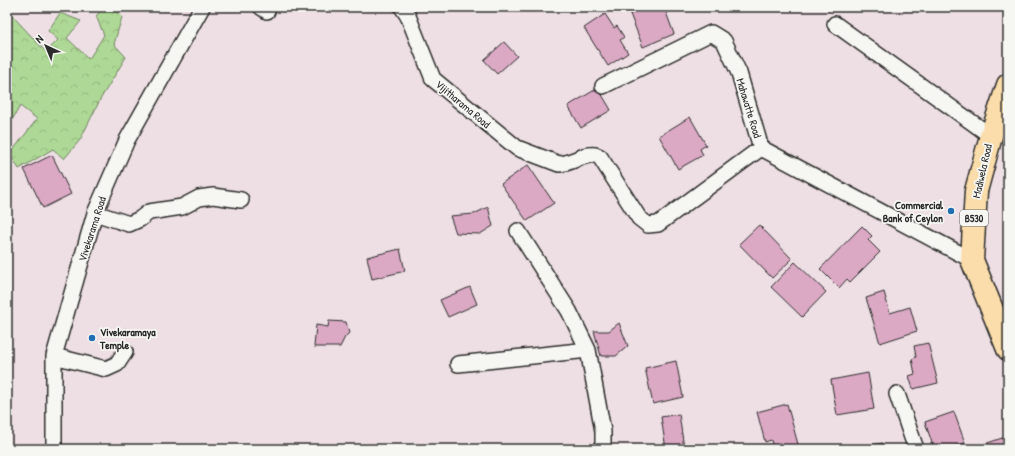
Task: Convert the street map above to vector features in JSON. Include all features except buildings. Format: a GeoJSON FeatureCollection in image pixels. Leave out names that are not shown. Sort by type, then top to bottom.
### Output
{"type":"FeatureCollection","features":[{"type":"Feature","properties":{"kind":"main road","name":"Madiwela Road"},"geometry":{"type":"LineString","coordinates":[[1008,85],[991,136],[976,190],[972,260],[1008,349]]}},
{"type":"Feature","properties":{"kind":"street","name":"Vivekarama Road"},"geometry":{"type":"LineString","coordinates":[[54,449],[54,356],[95,213],[128,140],[202,7]]}},
{"type":"Feature","properties":{"kind":"street","name":"Vijitharama Road"},"geometry":{"type":"LineString","coordinates":[[402,7],[408,16],[433,79],[517,148],[558,164],[566,164],[589,154],[597,154],[640,218],[648,225],[658,224],[761,148]]}},
{"type":"Feature","properties":{"kind":"street"},"geometry":{"type":"LineString","coordinates":[[835,24],[991,136]]}},
{"type":"Feature","properties":{"kind":"street","name":"Mahawatte Road"},"geometry":{"type":"LineString","coordinates":[[603,86],[711,33],[724,41],[739,73],[761,148],[972,260]]}},
{"type":"Feature","properties":{"kind":"street"},"geometry":{"type":"LineString","coordinates":[[95,213],[128,224],[140,219],[149,212],[182,207],[199,198],[213,196],[241,200]]}},
{"type":"Feature","properties":{"kind":"street"},"geometry":{"type":"LineString","coordinates":[[518,231],[569,311],[588,350],[603,431],[603,449]]}},
{"type":"Feature","properties":{"kind":"street"},"geometry":{"type":"LineString","coordinates":[[458,364],[588,350]]}},
{"type":"Feature","properties":{"kind":"street"},"geometry":{"type":"LineString","coordinates":[[54,356],[106,369],[117,364],[125,352]]}},
{"type":"Feature","properties":{"kind":"street"},"geometry":{"type":"LineString","coordinates":[[898,394],[916,449]]}},
{"type":"Feature","properties":{"kind":"green space"},"geometry":{"type":"Polygon","coordinates":[[[104,7],[114,7],[122,17],[114,44],[126,57],[101,98],[80,140],[64,159],[53,149],[19,169],[10,154],[37,119],[20,106],[7,129],[7,10],[46,52],[58,40],[48,31],[60,13],[81,21],[67,38],[89,59],[104,35],[96,16],[104,7]]]}},
{"type":"Feature","properties":{"kind":"place","name":"Commercial Bank of Ceylon"},"geometry":{"type":"Point","coordinates":[951,211]}},
{"type":"Feature","properties":{"kind":"place","name":"Vivekaramaya Temple"},"geometry":{"type":"Point","coordinates":[92,338]}}]}
